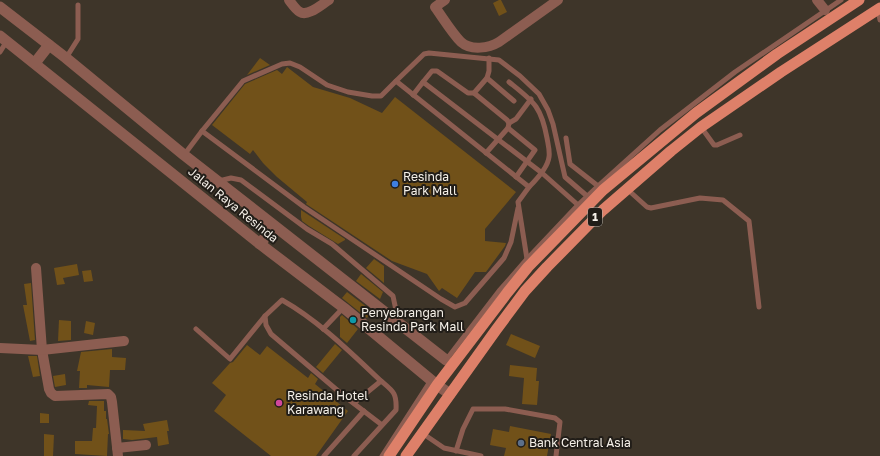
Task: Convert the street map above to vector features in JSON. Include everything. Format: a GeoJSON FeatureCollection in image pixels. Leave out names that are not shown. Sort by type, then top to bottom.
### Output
{"type":"FeatureCollection","features":[{"type":"Feature","properties":{"kind":"main road","name":"1"},"geometry":{"type":"LineString","coordinates":[[389,456],[434,383],[528,267],[603,190],[696,113],[777,54],[859,0]]}},
{"type":"Feature","properties":{"kind":"main road","name":"1"},"geometry":{"type":"LineString","coordinates":[[406,456],[525,292],[592,220],[671,151],[701,127],[781,72],[879,12]]}},
{"type":"Feature","properties":{"kind":"street"},"geometry":{"type":"LineString","coordinates":[[289,0],[298,11],[305,13],[310,12],[329,0]]}},
{"type":"Feature","properties":{"kind":"street"},"geometry":{"type":"LineString","coordinates":[[445,0],[435,7],[462,43],[477,48],[493,46],[558,0]]}},
{"type":"Feature","properties":{"kind":"street"},"geometry":{"type":"LineString","coordinates":[[817,0],[825,10]]}},
{"type":"Feature","properties":{"kind":"street","name":"Jalan Raya Resinda"},"geometry":{"type":"LineString","coordinates":[[0,7],[66,58],[184,155],[446,360]]}},
{"type":"Feature","properties":{"kind":"street","name":"Jalan Raya Resinda"},"geometry":{"type":"LineString","coordinates":[[4,38],[260,244],[344,308],[434,383],[450,394]]}},
{"type":"Feature","properties":{"kind":"street"},"geometry":{"type":"LineString","coordinates":[[35,63],[49,45]]}},
{"type":"Feature","properties":{"kind":"street"},"geometry":{"type":"LineString","coordinates":[[260,244],[274,226]]}},
{"type":"Feature","properties":{"kind":"street"},"geometry":{"type":"LineString","coordinates":[[36,268],[42,350],[48,389],[55,396],[108,394],[111,398],[118,452],[146,445]]}},
{"type":"Feature","properties":{"kind":"street"},"geometry":{"type":"LineString","coordinates":[[0,348],[42,350],[124,341]]}},
{"type":"Feature","properties":{"kind":"lane"},"geometry":{"type":"LineString","coordinates":[[446,360],[527,259],[587,196],[660,130],[735,72],[841,0]]}},
{"type":"Feature","properties":{"kind":"lane"},"geometry":{"type":"LineString","coordinates":[[66,58],[78,39],[78,5]]}},
{"type":"Feature","properties":{"kind":"lane"},"geometry":{"type":"LineString","coordinates":[[0,52],[4,38]]}},
{"type":"Feature","properties":{"kind":"lane"},"geometry":{"type":"LineString","coordinates":[[184,155],[243,81],[282,64],[290,63],[300,67],[327,85],[348,92],[381,96],[424,54],[429,53],[489,58],[499,60],[520,76],[539,94],[548,110],[553,124],[564,175],[587,196]]}},
{"type":"Feature","properties":{"kind":"lane"},"geometry":{"type":"LineString","coordinates":[[474,93],[487,78],[489,71],[489,58]]}},
{"type":"Feature","properties":{"kind":"lane"},"geometry":{"type":"LineString","coordinates":[[413,95],[434,70],[468,93],[474,93],[501,115],[508,125],[536,150],[516,177]]}},
{"type":"Feature","properties":{"kind":"lane"},"geometry":{"type":"LineString","coordinates":[[487,78],[514,101]]}},
{"type":"Feature","properties":{"kind":"lane"},"geometry":{"type":"LineString","coordinates":[[396,81],[530,188]]}},
{"type":"Feature","properties":{"kind":"lane"},"geometry":{"type":"LineString","coordinates":[[423,82],[542,173],[578,205]]}},
{"type":"Feature","properties":{"kind":"lane"},"geometry":{"type":"LineString","coordinates":[[509,82],[536,104],[542,117],[548,140],[549,157],[542,173],[518,202],[527,259]]}},
{"type":"Feature","properties":{"kind":"lane"},"geometry":{"type":"LineString","coordinates":[[486,153],[508,125],[516,119],[531,99]]}},
{"type":"Feature","properties":{"kind":"lane"},"geometry":{"type":"LineString","coordinates":[[701,127],[716,145],[740,135]]}},
{"type":"Feature","properties":{"kind":"lane"},"geometry":{"type":"LineString","coordinates":[[202,131],[304,207],[441,300],[455,307],[465,303],[504,258],[511,242],[518,208]]}},
{"type":"Feature","properties":{"kind":"lane"},"geometry":{"type":"LineString","coordinates":[[566,138],[570,164],[598,186]]}},
{"type":"Feature","properties":{"kind":"lane"},"geometry":{"type":"LineString","coordinates":[[219,181],[231,178],[241,180],[307,229],[332,244],[393,296],[399,324]]}},
{"type":"Feature","properties":{"kind":"lane"},"geometry":{"type":"LineString","coordinates":[[627,189],[647,207],[652,208],[700,198],[723,200],[749,221],[759,307]]}},
{"type":"Feature","properties":{"kind":"lane"},"geometry":{"type":"LineString","coordinates":[[196,329],[230,359],[265,316],[282,300],[296,308],[323,329],[394,391],[397,400],[396,410],[354,456]]}},
{"type":"Feature","properties":{"kind":"lane"},"geometry":{"type":"LineString","coordinates":[[323,329],[344,308]]}},
{"type":"Feature","properties":{"kind":"lane"},"geometry":{"type":"LineString","coordinates":[[265,316],[266,325],[271,334],[344,396],[382,425]]}},
{"type":"Feature","properties":{"kind":"lane"},"geometry":{"type":"LineString","coordinates":[[354,403],[381,381]]}},
{"type":"Feature","properties":{"kind":"lane"},"geometry":{"type":"LineString","coordinates":[[382,456],[434,383]]}},
{"type":"Feature","properties":{"kind":"lane"},"geometry":{"type":"LineString","coordinates":[[456,451],[462,429],[473,409],[505,409],[555,418],[560,422],[556,456]]}},
{"type":"Feature","properties":{"kind":"lane"},"geometry":{"type":"LineString","coordinates":[[324,456],[364,411]]}},
{"type":"Feature","properties":{"kind":"lane"},"geometry":{"type":"LineString","coordinates":[[422,433],[439,446],[481,456]]}},
{"type":"Feature","properties":{"kind":"building"},"geometry":{"type":"Polygon","coordinates":[[[501,0],[507,12],[499,16],[493,3],[501,0]]]}},
{"type":"Feature","properties":{"kind":"building"},"geometry":{"type":"Polygon","coordinates":[[[260,58],[270,65],[247,75],[260,58]]]}},
{"type":"Feature","properties":{"kind":"building","name":"Resinda Park Mall"},"geometry":{"type":"Polygon","coordinates":[[[287,67],[313,87],[350,98],[382,113],[395,97],[516,192],[485,229],[485,241],[506,243],[505,246],[486,272],[475,272],[457,298],[442,288],[439,291],[427,274],[392,261],[306,204],[307,202],[277,177],[253,150],[250,154],[212,125],[245,84],[277,70],[282,74],[287,67]]]}},
{"type":"Feature","properties":{"kind":"building"},"geometry":{"type":"Polygon","coordinates":[[[301,210],[345,240],[338,244],[309,226],[302,221],[301,210]]]}},
{"type":"Feature","properties":{"kind":"building"},"geometry":{"type":"Polygon","coordinates":[[[374,259],[384,266],[384,283],[366,268],[374,259]]]}},
{"type":"Feature","properties":{"kind":"building"},"geometry":{"type":"Polygon","coordinates":[[[77,264],[79,275],[63,278],[65,284],[57,285],[54,268],[77,264]]]}},
{"type":"Feature","properties":{"kind":"building"},"geometry":{"type":"Polygon","coordinates":[[[91,270],[93,281],[84,282],[82,271],[91,270]]]}},
{"type":"Feature","properties":{"kind":"building"},"geometry":{"type":"Polygon","coordinates":[[[361,274],[383,292],[380,299],[356,281],[361,274]]]}},
{"type":"Feature","properties":{"kind":"building"},"geometry":{"type":"Polygon","coordinates":[[[31,283],[35,340],[30,341],[23,305],[27,305],[24,284],[31,283]]]}},
{"type":"Feature","properties":{"kind":"building"},"geometry":{"type":"Polygon","coordinates":[[[347,292],[372,311],[367,318],[342,298],[347,292]]]}},
{"type":"Feature","properties":{"kind":"building"},"geometry":{"type":"Polygon","coordinates":[[[342,315],[358,329],[347,343],[340,337],[340,317],[342,315]]]}},
{"type":"Feature","properties":{"kind":"building"},"geometry":{"type":"Polygon","coordinates":[[[59,320],[71,321],[71,340],[58,341],[59,320]]]}},
{"type":"Feature","properties":{"kind":"building"},"geometry":{"type":"Polygon","coordinates":[[[86,321],[95,323],[93,335],[84,333],[86,321]]]}},
{"type":"Feature","properties":{"kind":"building"},"geometry":{"type":"Polygon","coordinates":[[[511,334],[540,346],[535,358],[506,345],[511,334]]]}},
{"type":"Feature","properties":{"kind":"building"},"geometry":{"type":"Polygon","coordinates":[[[335,344],[342,350],[323,373],[316,367],[335,344]]]}},
{"type":"Feature","properties":{"kind":"building","name":"Resinda Hotel Karawang"},"geometry":{"type":"Polygon","coordinates":[[[247,345],[260,355],[267,346],[308,378],[311,373],[318,379],[315,384],[348,411],[316,456],[271,456],[214,411],[226,395],[212,383],[230,363],[233,362],[247,345]]]}},
{"type":"Feature","properties":{"kind":"building"},"geometry":{"type":"Polygon","coordinates":[[[112,349],[112,357],[126,358],[125,370],[110,370],[109,387],[87,385],[87,388],[79,388],[80,371],[77,371],[81,352],[112,349]]]}},
{"type":"Feature","properties":{"kind":"building"},"geometry":{"type":"Polygon","coordinates":[[[28,356],[37,356],[40,376],[33,377],[28,356]]]}},
{"type":"Feature","properties":{"kind":"building"},"geometry":{"type":"Polygon","coordinates":[[[510,365],[537,368],[536,381],[539,381],[537,405],[522,404],[524,378],[509,376],[510,365]]]}},
{"type":"Feature","properties":{"kind":"building"},"geometry":{"type":"Polygon","coordinates":[[[65,374],[66,385],[55,387],[53,376],[65,374]]]}},
{"type":"Feature","properties":{"kind":"building"},"geometry":{"type":"Polygon","coordinates":[[[89,401],[104,401],[104,411],[106,411],[109,434],[107,456],[75,454],[75,441],[92,441],[93,428],[96,428],[97,406],[88,405],[89,401]]]}},
{"type":"Feature","properties":{"kind":"building"},"geometry":{"type":"Polygon","coordinates":[[[40,413],[49,414],[49,423],[40,423],[40,413]]]}},
{"type":"Feature","properties":{"kind":"building"},"geometry":{"type":"Polygon","coordinates":[[[167,420],[169,444],[158,446],[157,437],[132,440],[123,439],[123,430],[145,431],[143,424],[167,420]]]}},
{"type":"Feature","properties":{"kind":"building"},"geometry":{"type":"Polygon","coordinates":[[[510,426],[551,434],[547,456],[504,456],[506,448],[490,445],[493,429],[509,432],[510,426]]]}},
{"type":"Feature","properties":{"kind":"building"},"geometry":{"type":"Polygon","coordinates":[[[44,434],[54,435],[53,456],[44,456],[44,434]]]}},
{"type":"Feature","properties":{"kind":"place","name":"Resinda Park Mall"},"geometry":{"type":"Point","coordinates":[395,184]}},
{"type":"Feature","properties":{"kind":"place","name":"Penyebrangan Resinda Park Mall"},"geometry":{"type":"Point","coordinates":[353,320]}},
{"type":"Feature","properties":{"kind":"place","name":"Resinda Hotel Karawang"},"geometry":{"type":"Point","coordinates":[279,403]}},
{"type":"Feature","properties":{"kind":"place","name":"Bank Central Asia"},"geometry":{"type":"Point","coordinates":[521,443]}}]}
